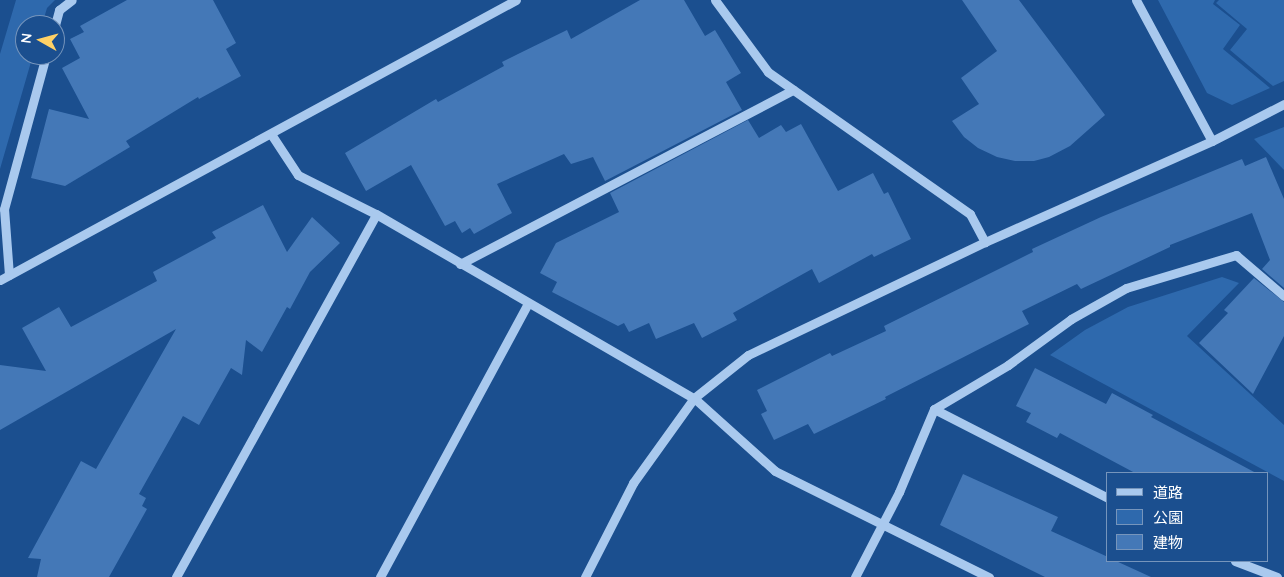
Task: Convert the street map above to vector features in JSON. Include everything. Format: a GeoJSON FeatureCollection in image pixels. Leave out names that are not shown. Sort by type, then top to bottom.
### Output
{"type":"FeatureCollection","features":[{"type":"Feature","properties":{"kind":"street"},"geometry":{"type":"LineString","coordinates":[[58,15],[59,10],[72,0]]}},
{"type":"Feature","properties":{"kind":"street"},"geometry":{"type":"LineString","coordinates":[[0,280],[516,0]]}},
{"type":"Feature","properties":{"kind":"street"},"geometry":{"type":"LineString","coordinates":[[715,0],[768,72],[970,214],[985,242]]}},
{"type":"Feature","properties":{"kind":"street"},"geometry":{"type":"LineString","coordinates":[[1136,0],[1212,141]]}},
{"type":"Feature","properties":{"kind":"street"},"geometry":{"type":"LineString","coordinates":[[10,275],[4,209],[43,65]]}},
{"type":"Feature","properties":{"kind":"street"},"geometry":{"type":"LineString","coordinates":[[460,264],[793,90]]}},
{"type":"Feature","properties":{"kind":"street"},"geometry":{"type":"LineString","coordinates":[[585,577],[633,483],[694,398],[748,355],[985,242],[1212,141],[1284,104]]}},
{"type":"Feature","properties":{"kind":"street"},"geometry":{"type":"LineString","coordinates":[[271,134],[298,175],[376,214],[694,398],[775,471],[882,526],[989,577]]}},
{"type":"Feature","properties":{"kind":"street"},"geometry":{"type":"LineString","coordinates":[[176,577],[376,214]]}},
{"type":"Feature","properties":{"kind":"street"},"geometry":{"type":"LineString","coordinates":[[855,577],[882,526],[934,409],[1008,365],[1071,319],[1126,288],[1236,255],[1284,296]]}},
{"type":"Feature","properties":{"kind":"street"},"geometry":{"type":"LineString","coordinates":[[380,577],[528,303]]}},
{"type":"Feature","properties":{"kind":"street"},"geometry":{"type":"LineString","coordinates":[[934,409],[1106,497]]}},
{"type":"Feature","properties":{"kind":"street"},"geometry":{"type":"LineString","coordinates":[[1238,562],[1277,577]]}},
{"type":"Feature","properties":{"kind":"green space"},"geometry":{"type":"Polygon","coordinates":[[[16,0],[55,0],[47,8],[45,15],[15,15],[15,65],[30,65],[0,169],[0,54],[16,0]]]}},
{"type":"Feature","properties":{"kind":"green space"},"geometry":{"type":"Polygon","coordinates":[[[1158,0],[1215,0],[1213,4],[1240,25],[1223,49],[1270,88],[1232,105],[1207,93],[1158,0]]]}},
{"type":"Feature","properties":{"kind":"green space"},"geometry":{"type":"Polygon","coordinates":[[[1219,0],[1284,0],[1284,81],[1273,86],[1230,50],[1247,29],[1216,3],[1219,0]]]}},
{"type":"Feature","properties":{"kind":"green space"},"geometry":{"type":"Polygon","coordinates":[[[1284,127],[1284,170],[1254,139],[1284,127]]]}},
{"type":"Feature","properties":{"kind":"green space"},"geometry":{"type":"Polygon","coordinates":[[[1222,277],[1239,283],[1187,336],[1284,425],[1284,481],[1050,355],[1085,330],[1128,307],[1222,277]]]}},
{"type":"Feature","properties":{"kind":"building"},"geometry":{"type":"Polygon","coordinates":[[[127,0],[213,0],[236,43],[226,49],[241,76],[199,99],[198,97],[126,141],[130,147],[65,186],[31,178],[49,109],[89,119],[62,68],[80,58],[70,39],[84,32],[80,26],[127,0]]]}},
{"type":"Feature","properties":{"kind":"building"},"geometry":{"type":"Polygon","coordinates":[[[640,0],[684,0],[705,36],[715,30],[741,73],[726,82],[742,110],[605,181],[593,157],[571,164],[564,154],[497,184],[512,213],[474,234],[470,228],[462,233],[455,221],[445,226],[411,165],[366,191],[345,153],[436,99],[438,102],[504,66],[502,62],[567,30],[571,39],[640,0]]]}},
{"type":"Feature","properties":{"kind":"building"},"geometry":{"type":"Polygon","coordinates":[[[962,0],[1019,0],[1105,115],[1070,146],[1049,157],[1034,161],[1015,161],[997,157],[978,148],[964,137],[952,121],[979,104],[961,78],[997,51],[962,0]]]}},
{"type":"Feature","properties":{"kind":"building"},"geometry":{"type":"Polygon","coordinates":[[[748,120],[759,138],[781,125],[786,132],[801,124],[838,191],[873,173],[884,194],[888,192],[911,239],[874,257],[872,254],[819,283],[812,269],[733,313],[737,320],[702,338],[694,323],[656,339],[649,323],[629,332],[624,323],[618,326],[552,292],[557,282],[540,273],[556,243],[619,212],[610,193],[748,120]]]}},
{"type":"Feature","properties":{"kind":"building"},"geometry":{"type":"Polygon","coordinates":[[[1266,157],[1284,199],[1284,288],[1262,269],[1270,260],[1252,213],[1170,245],[1170,247],[1081,289],[1077,284],[1022,311],[1029,324],[885,397],[886,399],[814,434],[808,424],[774,440],[761,414],[767,411],[757,390],[830,353],[832,356],[886,331],[884,326],[1033,252],[1032,249],[1101,217],[1242,159],[1245,166],[1266,157]]]}},
{"type":"Feature","properties":{"kind":"building"},"geometry":{"type":"Polygon","coordinates":[[[263,205],[287,252],[312,217],[340,243],[310,272],[290,309],[287,307],[262,352],[246,340],[242,375],[231,368],[199,425],[183,416],[139,494],[146,498],[142,506],[147,509],[109,577],[37,577],[41,559],[28,558],[81,461],[96,469],[176,329],[0,430],[0,365],[46,371],[22,328],[59,307],[71,327],[157,281],[153,272],[216,238],[212,232],[263,205]]]}},
{"type":"Feature","properties":{"kind":"building"},"geometry":{"type":"Polygon","coordinates":[[[1254,278],[1284,302],[1284,336],[1253,394],[1199,343],[1228,313],[1224,310],[1254,278]]]}},
{"type":"Feature","properties":{"kind":"building"},"geometry":{"type":"Polygon","coordinates":[[[1035,368],[1106,404],[1112,393],[1153,415],[1151,417],[1254,472],[1133,472],[1060,433],[1057,438],[1026,422],[1031,413],[1016,406],[1035,368]]]}},
{"type":"Feature","properties":{"kind":"building"},"geometry":{"type":"Polygon","coordinates":[[[963,474],[1058,517],[1051,531],[1106,556],[1106,562],[1118,562],[1151,577],[1045,577],[940,525],[963,474]]]}}]}
